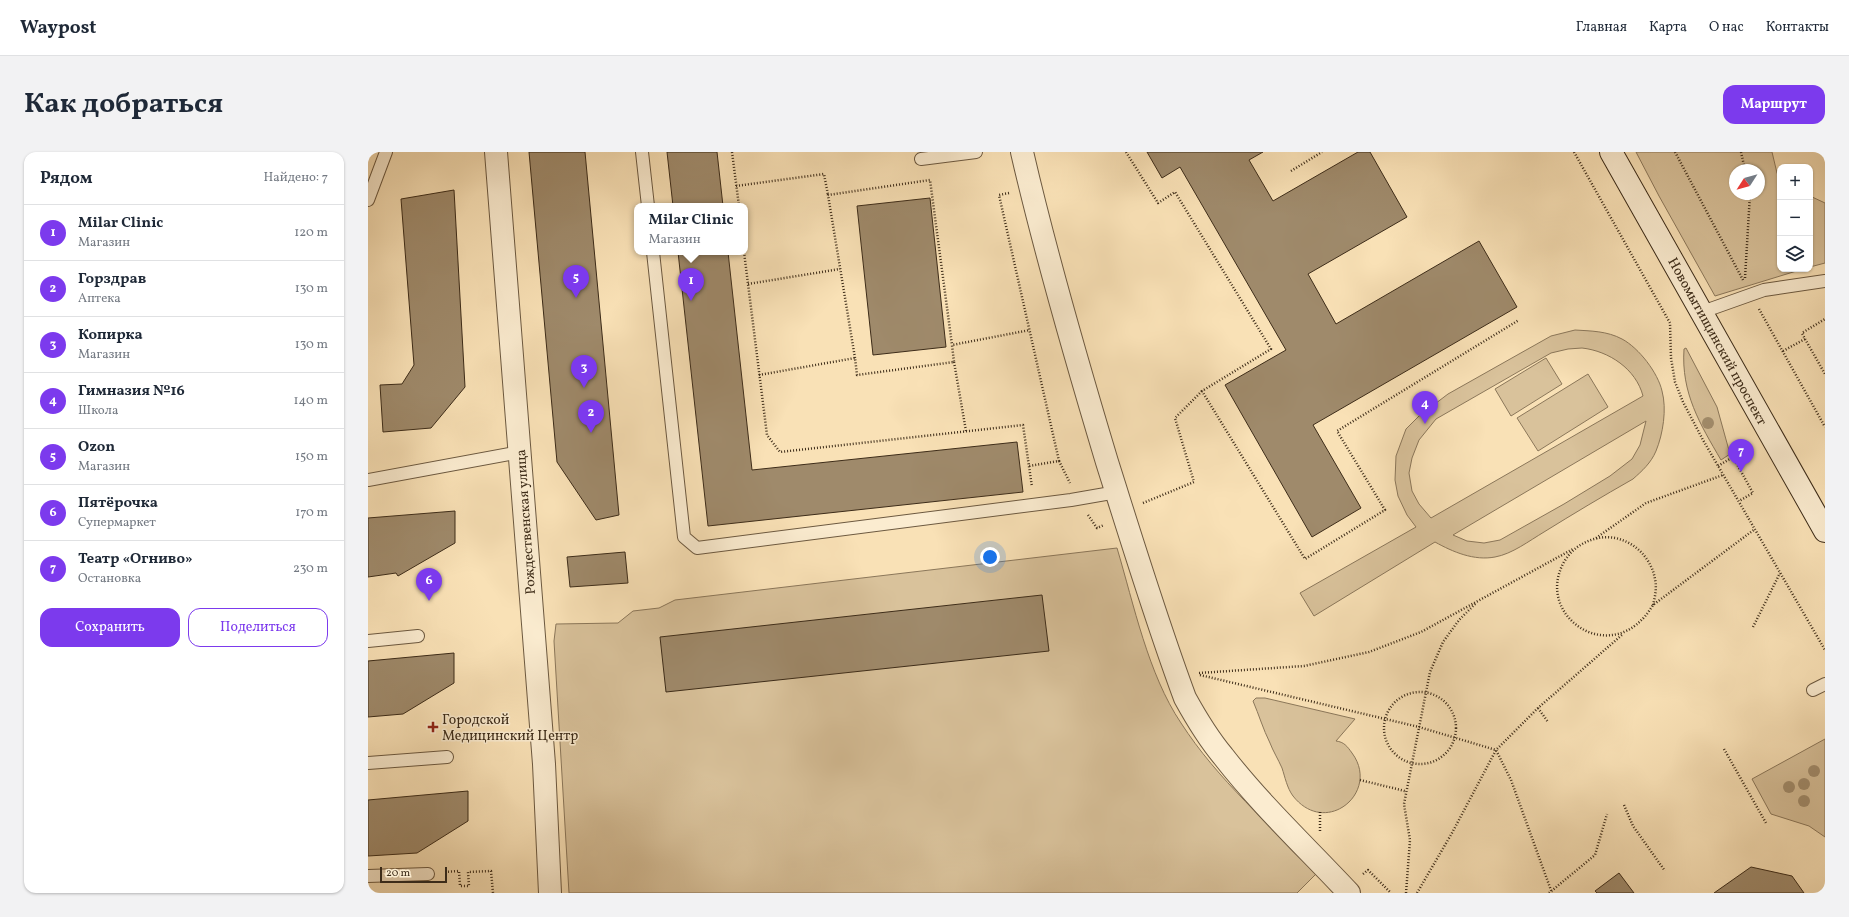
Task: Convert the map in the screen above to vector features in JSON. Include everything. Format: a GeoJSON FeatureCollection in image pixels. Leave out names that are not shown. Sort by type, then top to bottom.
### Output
{"type":"FeatureCollection","features":[{"type":"Feature","properties":{"kind":"street","name":"Рождественская улица"},"geometry":{"type":"LineString","coordinates":[[496,152],[544,764],[550,893]]}},
{"type":"Feature","properties":{"kind":"street"},"geometry":{"type":"LineString","coordinates":[[1022,152],[1058,294],[1117,492],[1175,671],[1188,703],[1222,756],[1253,792],[1349,893]]}},
{"type":"Feature","properties":{"kind":"street","name":"Новомытищинский проспект"},"geometry":{"type":"LineString","coordinates":[[1611,152],[1825,531]]}},
{"type":"Feature","properties":{"kind":"lane"},"geometry":{"type":"LineString","coordinates":[[368,200],[386,152]]}},
{"type":"Feature","properties":{"kind":"lane"},"geometry":{"type":"LineString","coordinates":[[642,152],[648,203]]}},
{"type":"Feature","properties":{"kind":"lane"},"geometry":{"type":"LineString","coordinates":[[921,159],[976,152]]}},
{"type":"Feature","properties":{"kind":"lane"},"geometry":{"type":"LineString","coordinates":[[653,255],[684,536],[696,548],[1071,500],[1117,492]]}},
{"type":"Feature","properties":{"kind":"lane"},"geometry":{"type":"LineString","coordinates":[[1702,312],[1764,290],[1825,281]]}},
{"type":"Feature","properties":{"kind":"lane"},"geometry":{"type":"LineString","coordinates":[[368,480],[520,452]]}},
{"type":"Feature","properties":{"kind":"lane"},"geometry":{"type":"LineString","coordinates":[[368,641],[418,636]]}},
{"type":"Feature","properties":{"kind":"lane"},"geometry":{"type":"LineString","coordinates":[[1813,690],[1825,684]]}},
{"type":"Feature","properties":{"kind":"lane"},"geometry":{"type":"LineString","coordinates":[[368,763],[447,757]]}},
{"type":"Feature","properties":{"kind":"lane"},"geometry":{"type":"LineString","coordinates":[[368,876],[428,874]]}},
{"type":"Feature","properties":{"kind":"path"},"geometry":{"type":"LineString","coordinates":[[732,152],[739,203]]}},
{"type":"Feature","properties":{"kind":"path"},"geometry":{"type":"LineString","coordinates":[[1126,152],[1158,203],[1175,192],[1270,349],[1202,390],[1175,418],[1194,482],[1138,505]]}},
{"type":"Feature","properties":{"kind":"path"},"geometry":{"type":"LineString","coordinates":[[1291,171],[1322,152]]}},
{"type":"Feature","properties":{"kind":"path"},"geometry":{"type":"LineString","coordinates":[[1574,152],[1670,323],[1671,358],[1674,382],[1683,402],[1723,475],[1781,572],[1825,650]]}},
{"type":"Feature","properties":{"kind":"path"},"geometry":{"type":"LineString","coordinates":[[1741,152],[1744,164]]}},
{"type":"Feature","properties":{"kind":"path"},"geometry":{"type":"LineString","coordinates":[[736,186],[824,174],[857,375],[954,362]]}},
{"type":"Feature","properties":{"kind":"path"},"geometry":{"type":"LineString","coordinates":[[828,195],[930,180],[954,362],[966,431]]}},
{"type":"Feature","properties":{"kind":"path"},"geometry":{"type":"LineString","coordinates":[[999,195],[1059,461],[1029,466]]}},
{"type":"Feature","properties":{"kind":"path"},"geometry":{"type":"LineString","coordinates":[[1745,283],[1750,200]]}},
{"type":"Feature","properties":{"kind":"path"},"geometry":{"type":"LineString","coordinates":[[744,255],[767,435],[780,452],[1023,425],[1033,493]]}},
{"type":"Feature","properties":{"kind":"path"},"geometry":{"type":"LineString","coordinates":[[748,284],[840,269]]}},
{"type":"Feature","properties":{"kind":"path"},"geometry":{"type":"LineString","coordinates":[[1825,319],[1802,333],[1825,374]]}},
{"type":"Feature","properties":{"kind":"path"},"geometry":{"type":"LineString","coordinates":[[1202,390],[1305,559],[1385,510],[1337,431],[1518,320]]}},
{"type":"Feature","properties":{"kind":"path"},"geometry":{"type":"LineString","coordinates":[[952,345],[1030,330]]}},
{"type":"Feature","properties":{"kind":"path"},"geometry":{"type":"LineString","coordinates":[[1783,351],[1804,339]]}},
{"type":"Feature","properties":{"kind":"path"},"geometry":{"type":"LineString","coordinates":[[760,375],[855,358]]}},
{"type":"Feature","properties":{"kind":"path"},"geometry":{"type":"LineString","coordinates":[[1718,466],[1733,457],[1753,493],[1738,501]]}},
{"type":"Feature","properties":{"kind":"path"},"geometry":{"type":"LineString","coordinates":[[1594,539],[1646,503],[1723,475]]}},
{"type":"Feature","properties":{"kind":"path"},"geometry":{"type":"LineString","coordinates":[[1652,606],[1755,529]]}},
{"type":"Feature","properties":{"kind":"path"},"geometry":{"type":"LineString","coordinates":[[1417,893],[1452,833],[1496,750],[1538,708],[1611,643],[1625,632],[1637,626],[1646,617],[1652,606],[1656,593],[1656,580],[1652,567],[1646,556],[1637,547],[1626,541],[1613,537],[1600,537],[1577,547],[1421,632],[1369,652],[1304,666],[1192,674],[1419,728],[1496,750],[1511,780],[1552,891]]}},
{"type":"Feature","properties":{"kind":"path"},"geometry":{"type":"LineString","coordinates":[[1577,547],[1564,562],[1558,580],[1558,593],[1564,611],[1576,626],[1587,632],[1606,636],[1625,632]]}},
{"type":"Feature","properties":{"kind":"path"},"geometry":{"type":"LineString","coordinates":[[1753,627],[1781,572]]}},
{"type":"Feature","properties":{"kind":"path"},"geometry":{"type":"LineString","coordinates":[[1406,893],[1410,840],[1404,804],[1405,791],[1413,762],[1430,672],[1443,642],[1459,620],[1479,600]]}},
{"type":"Feature","properties":{"kind":"path"},"geometry":{"type":"LineString","coordinates":[[1419,691],[1427,692],[1440,698],[1449,706],[1454,716],[1456,727],[1454,738],[1446,752],[1434,761],[1423,764],[1403,759],[1394,752],[1388,743],[1384,731],[1385,720],[1390,709],[1397,700],[1407,694],[1419,691]]}},
{"type":"Feature","properties":{"kind":"path"},"geometry":{"type":"LineString","coordinates":[[1538,708],[1548,722]]}},
{"type":"Feature","properties":{"kind":"path"},"geometry":{"type":"LineString","coordinates":[[1724,749],[1766,823]]}},
{"type":"Feature","properties":{"kind":"path"},"geometry":{"type":"LineString","coordinates":[[1360,780],[1405,791]]}},
{"type":"Feature","properties":{"kind":"path"},"geometry":{"type":"LineString","coordinates":[[1624,805],[1633,826],[1665,871]]}},
{"type":"Feature","properties":{"kind":"path"},"geometry":{"type":"LineString","coordinates":[[1315,831],[1321,837],[1320,812]]}},
{"type":"Feature","properties":{"kind":"path"},"geometry":{"type":"LineString","coordinates":[[1549,893],[1595,855],[1607,814]]}},
{"type":"Feature","properties":{"kind":"path"},"geometry":{"type":"LineString","coordinates":[[459,871],[460,886],[469,886],[468,872],[491,871],[493,893]]}},
{"type":"Feature","properties":{"kind":"shaded area"},"geometry":{"type":"Polygon","coordinates":[[[1636,152],[1772,152],[1777,173],[1777,272],[1793,272],[1715,296],[1636,152]]]}},
{"type":"Feature","properties":{"kind":"shaded area"},"geometry":{"type":"Polygon","coordinates":[[[1813,197],[1825,203],[1825,263],[1813,266],[1813,197]]]}},
{"type":"Feature","properties":{"kind":"shaded area"},"geometry":{"type":"Polygon","coordinates":[[[1575,330],[1611,334],[1622,339],[1635,348],[1647,362],[1660,384],[1664,406],[1662,429],[1652,459],[1633,479],[1508,553],[1487,558],[1472,557],[1456,552],[1435,542],[1314,616],[1300,593],[1416,527],[1407,515],[1398,496],[1395,480],[1396,456],[1406,429],[1419,416],[1448,394],[1551,336],[1575,330]],[[1582,348],[1568,349],[1551,353],[1436,419],[1419,440],[1412,458],[1409,473],[1412,491],[1419,504],[1431,518],[1643,396],[1634,378],[1620,363],[1602,353],[1582,348]],[[1646,421],[1453,535],[1467,541],[1484,543],[1500,540],[1564,504],[1610,476],[1632,459],[1640,445],[1646,421]]]}},
{"type":"Feature","properties":{"kind":"shaded area"},"geometry":{"type":"Polygon","coordinates":[[[1686,348],[1717,407],[1730,454],[1721,460],[1699,421],[1689,394],[1684,365],[1684,349],[1686,348]]]}},
{"type":"Feature","properties":{"kind":"shaded area"},"geometry":{"type":"Polygon","coordinates":[[[1546,358],[1562,384],[1511,416],[1495,389],[1546,358]]]}},
{"type":"Feature","properties":{"kind":"shaded area"},"geometry":{"type":"Polygon","coordinates":[[[1588,374],[1608,407],[1538,451],[1517,418],[1588,374]]]}},
{"type":"Feature","properties":{"kind":"shaded area"},"geometry":{"type":"Polygon","coordinates":[[[1117,548],[1143,638],[1159,683],[1169,704],[1195,744],[1228,783],[1317,873],[1297,893],[569,893],[554,641],[556,624],[618,623],[633,611],[659,608],[675,600],[1117,548]]]}},
{"type":"Feature","properties":{"kind":"shaded area"},"geometry":{"type":"Polygon","coordinates":[[[1256,698],[1265,698],[1355,719],[1336,741],[1343,743],[1349,748],[1359,768],[1360,782],[1355,795],[1346,805],[1334,811],[1320,812],[1306,808],[1293,796],[1253,701],[1256,698]]]}},
{"type":"Feature","properties":{"kind":"shaded area"},"geometry":{"type":"Polygon","coordinates":[[[1825,739],[1825,837],[1809,826],[1771,814],[1752,779],[1825,739]]]}},
{"type":"Feature","properties":{"kind":"building"},"geometry":{"type":"Polygon","coordinates":[[[529,152],[585,152],[619,515],[596,520],[557,462],[529,152]]]}},
{"type":"Feature","properties":{"kind":"building"},"geometry":{"type":"Polygon","coordinates":[[[667,152],[717,152],[723,203],[673,203],[667,152]]]}},
{"type":"Feature","properties":{"kind":"building"},"geometry":{"type":"Polygon","coordinates":[[[1147,152],[1263,152],[1249,160],[1273,201],[1358,152],[1370,152],[1407,217],[1308,274],[1336,324],[1479,241],[1517,307],[1313,425],[1361,508],[1312,537],[1225,385],[1286,350],[1180,167],[1162,178],[1147,152]]]}},
{"type":"Feature","properties":{"kind":"building"},"geometry":{"type":"Polygon","coordinates":[[[454,190],[465,387],[431,428],[383,432],[380,385],[402,384],[414,365],[401,199],[454,190]]]}},
{"type":"Feature","properties":{"kind":"building"},"geometry":{"type":"Polygon","coordinates":[[[930,198],[946,347],[873,355],[857,206],[930,198]]]}},
{"type":"Feature","properties":{"kind":"building"},"geometry":{"type":"Polygon","coordinates":[[[678,255],[728,255],[752,470],[1017,442],[1023,492],[708,526],[678,255]]]}},
{"type":"Feature","properties":{"kind":"building"},"geometry":{"type":"Polygon","coordinates":[[[455,511],[455,543],[398,576],[396,573],[368,577],[368,518],[455,511]]]}},
{"type":"Feature","properties":{"kind":"building"},"geometry":{"type":"Polygon","coordinates":[[[625,552],[628,583],[570,587],[567,557],[625,552]]]}},
{"type":"Feature","properties":{"kind":"building"},"geometry":{"type":"Polygon","coordinates":[[[1042,595],[1049,651],[666,692],[660,637],[1042,595]]]}},
{"type":"Feature","properties":{"kind":"building"},"geometry":{"type":"Polygon","coordinates":[[[454,653],[454,683],[403,714],[368,717],[368,661],[454,653]]]}},
{"type":"Feature","properties":{"kind":"building"},"geometry":{"type":"Polygon","coordinates":[[[468,791],[468,821],[417,853],[368,856],[368,800],[468,791]]]}},
{"type":"Feature","properties":{"kind":"building"},"geometry":{"type":"Polygon","coordinates":[[[1751,867],[1792,876],[1804,893],[1714,893],[1751,867]]]}},
{"type":"Feature","properties":{"kind":"building"},"geometry":{"type":"Polygon","coordinates":[[[1619,873],[1634,893],[1597,893],[1595,891],[1619,873]]]}},
{"type":"Feature","properties":{"kind":"place","name":"Ozon"},"geometry":{"type":"Point","coordinates":[576,298]}},
{"type":"Feature","properties":{"kind":"place","name":"Milar Clinic"},"geometry":{"type":"Point","coordinates":[691,301]}},
{"type":"Feature","properties":{"kind":"place","name":"Копирка"},"geometry":{"type":"Point","coordinates":[584,388]}},
{"type":"Feature","properties":{"kind":"place","name":"Гимназия №16"},"geometry":{"type":"Point","coordinates":[1425,424]}},
{"type":"Feature","properties":{"kind":"place","name":"Горздрав"},"geometry":{"type":"Point","coordinates":[591,433]}},
{"type":"Feature","properties":{"kind":"place","name":"Театр «Огниво»"},"geometry":{"type":"Point","coordinates":[1741,472]}},
{"type":"Feature","properties":{"kind":"place","name":"Пятёрочка"},"geometry":{"type":"Point","coordinates":[429,601]}},
{"type":"Feature","properties":{"kind":"place","name":"Городской Медицинский Центр"},"geometry":{"type":"Point","coordinates":[433,727]}}]}
